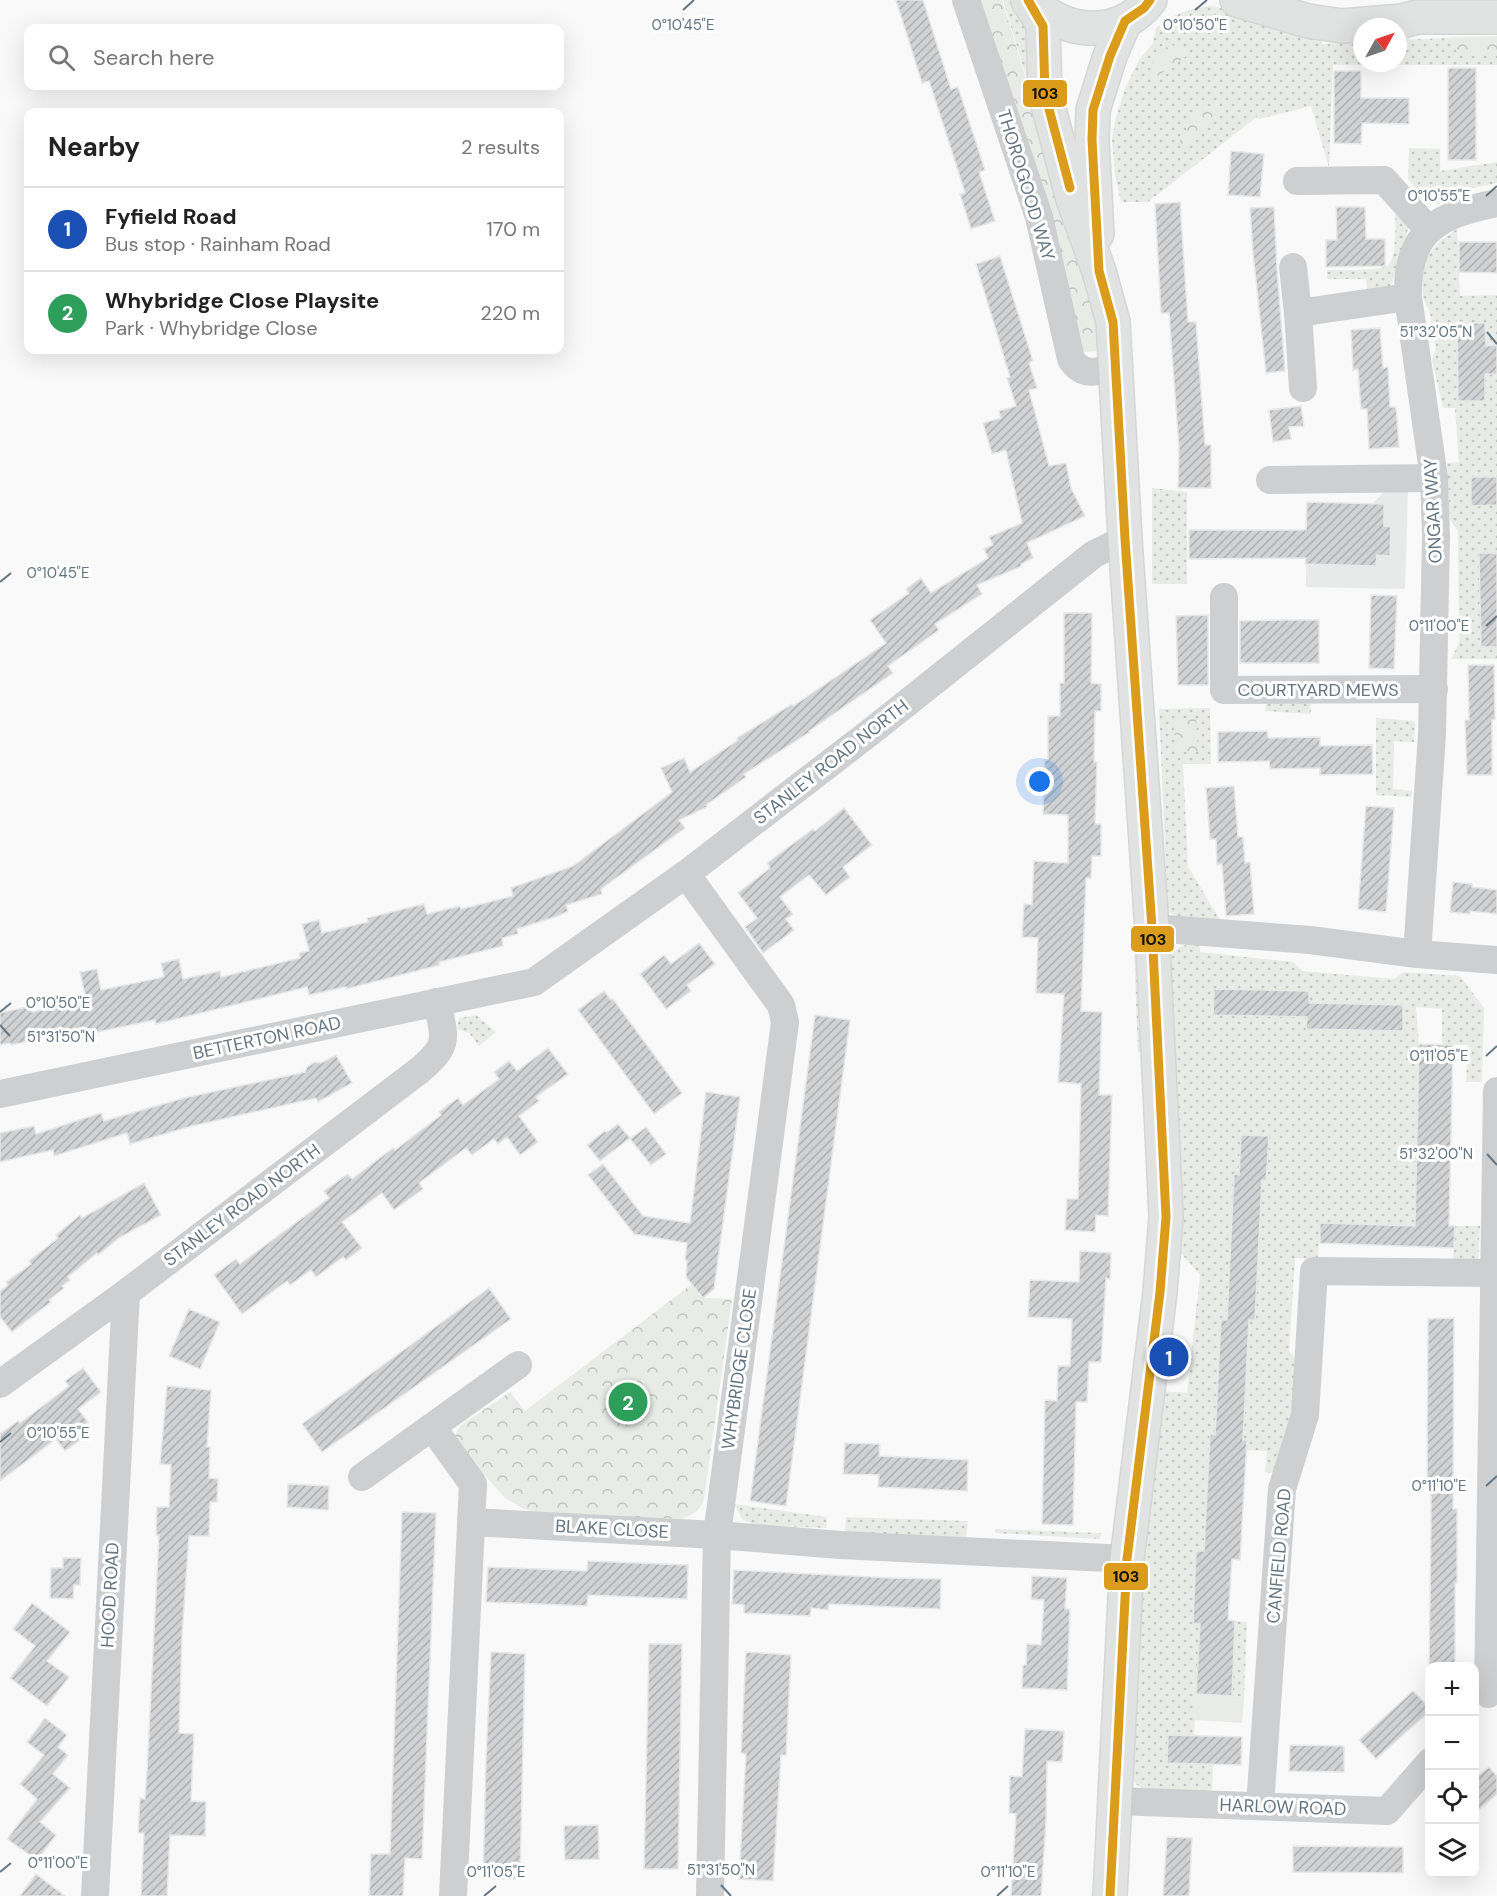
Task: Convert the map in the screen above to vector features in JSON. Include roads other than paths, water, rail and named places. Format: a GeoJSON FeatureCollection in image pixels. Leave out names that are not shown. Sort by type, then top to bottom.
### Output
{"type":"FeatureCollection","features":[{"type":"Feature","properties":{"kind":"main road"},"geometry":{"type":"LineString","coordinates":[[1028,0],[1049,15],[1070,25],[1085,28],[1110,28],[1146,7]]}},
{"type":"Feature","properties":{"kind":"main road"},"geometry":{"type":"LineString","coordinates":[[1028,0],[1043,26],[1045,94],[1073,199],[1099,272],[1113,322],[1125,539],[1152,928],[1166,1217],[1160,1292],[1127,1559],[1110,1896]]}},
{"type":"Feature","properties":{"kind":"main road"},"geometry":{"type":"LineString","coordinates":[[1237,0],[1308,21],[1342,26],[1402,21],[1416,9]]}},
{"type":"Feature","properties":{"kind":"main road"},"geometry":{"type":"LineString","coordinates":[[1320,0],[1341,6],[1390,10],[1416,9],[1497,17]]}},
{"type":"Feature","properties":{"kind":"main road"},"geometry":{"type":"LineString","coordinates":[[1099,272],[1092,140],[1093,110],[1110,56],[1146,7]]}},
{"type":"Feature","properties":{"kind":"street","name":"THOROGOOD WAY"},"geometry":{"type":"LineString","coordinates":[[966,0],[1039,217],[1071,359],[1076,367],[1086,372],[1116,368]]}},
{"type":"Feature","properties":{"kind":"street"},"geometry":{"type":"LineString","coordinates":[[1297,182],[1384,180],[1429,230],[1456,213],[1497,203]]}},
{"type":"Feature","properties":{"kind":"street","name":"ONGAR WAY"},"geometry":{"type":"LineString","coordinates":[[1417,954],[1434,689],[1437,579],[1434,478],[1407,277],[1417,242],[1429,230]]}},
{"type":"Feature","properties":{"kind":"street"},"geometry":{"type":"LineString","coordinates":[[1293,267],[1303,388]]}},
{"type":"Feature","properties":{"kind":"street"},"geometry":{"type":"LineString","coordinates":[[1298,313],[1408,297]]}},
{"type":"Feature","properties":{"kind":"street"},"geometry":{"type":"LineString","coordinates":[[1270,480],[1434,478]]}},
{"type":"Feature","properties":{"kind":"street","name":"STANLEY ROAD NORTH"},"geometry":{"type":"LineString","coordinates":[[534,982],[686,874],[873,730],[1094,554],[1125,539]]}},
{"type":"Feature","properties":{"kind":"street","name":"COURTYARD MEWS"},"geometry":{"type":"LineString","coordinates":[[1224,597],[1224,690],[1434,689]]}},
{"type":"Feature","properties":{"kind":"street","name":"WHYBRIDGE CLOSE"},"geometry":{"type":"LineString","coordinates":[[686,874],[781,1005],[785,1022],[717,1535],[711,1896]]}},
{"type":"Feature","properties":{"kind":"street"},"geometry":{"type":"LineString","coordinates":[[1152,928],[1310,940],[1417,954],[1497,960]]}},
{"type":"Feature","properties":{"kind":"street","name":"BETTERTON ROAD"},"geometry":{"type":"LineString","coordinates":[[0,1094],[534,982]]}},
{"type":"Feature","properties":{"kind":"street","name":"STANLEY ROAD NORTH"},"geometry":{"type":"LineString","coordinates":[[0,1384],[126,1293],[420,1070],[436,1056],[444,1041],[437,1002]]}},
{"type":"Feature","properties":{"kind":"street"},"geometry":{"type":"LineString","coordinates":[[1487,1700],[1497,1091]]}},
{"type":"Feature","properties":{"kind":"street","name":"CANFIELD ROAD"},"geometry":{"type":"LineString","coordinates":[[1260,1806],[1282,1489],[1305,1415],[1314,1271],[1493,1274]]}},
{"type":"Feature","properties":{"kind":"street","name":"HOOD ROAD"},"geometry":{"type":"LineString","coordinates":[[95,1896],[126,1293]]}},
{"type":"Feature","properties":{"kind":"street"},"geometry":{"type":"LineString","coordinates":[[362,1477],[518,1365]]}},
{"type":"Feature","properties":{"kind":"street"},"geometry":{"type":"LineString","coordinates":[[432,1427],[473,1484],[453,1896]]}},
{"type":"Feature","properties":{"kind":"street","name":"BLAKE CLOSE"},"geometry":{"type":"LineString","coordinates":[[471,1522],[717,1535],[840,1545],[1127,1559]]}},
{"type":"Feature","properties":{"kind":"street","name":"HARLOW ROAD"},"geometry":{"type":"LineString","coordinates":[[1114,1801],[1387,1811],[1425,1768]]}},
{"type":"Feature","properties":{"kind":"place","name":"Fyfield Road"},"geometry":{"type":"Point","coordinates":[1169,1357]}},
{"type":"Feature","properties":{"kind":"place","name":"Whybridge Close Playsite"},"geometry":{"type":"Point","coordinates":[628,1402]}}]}
